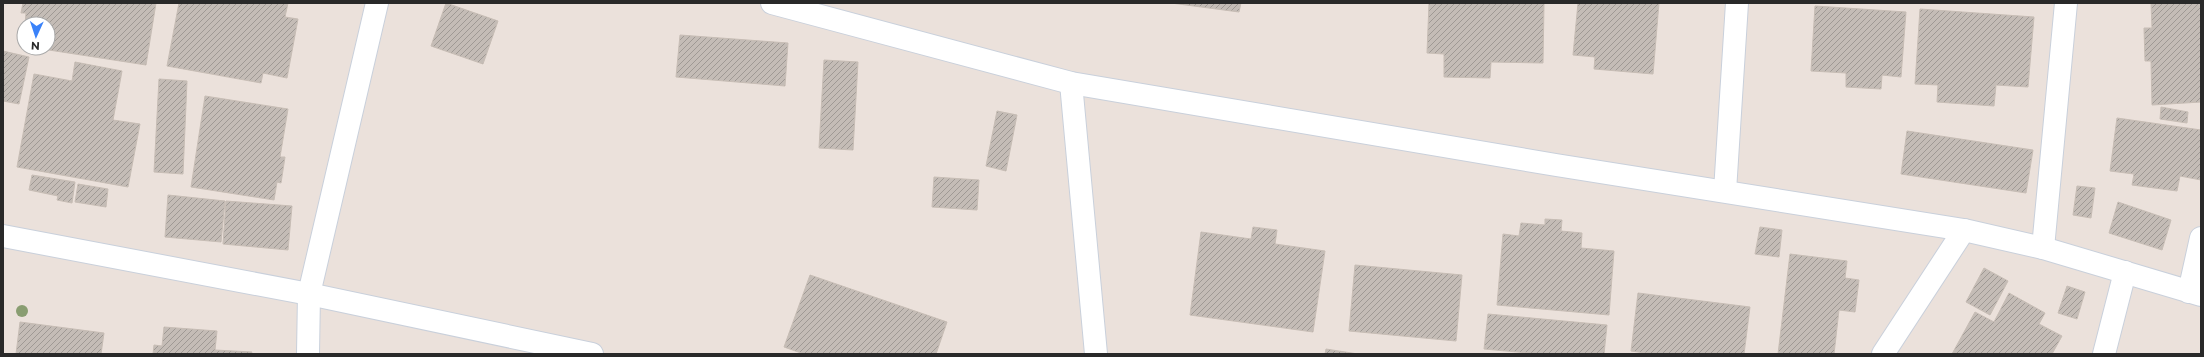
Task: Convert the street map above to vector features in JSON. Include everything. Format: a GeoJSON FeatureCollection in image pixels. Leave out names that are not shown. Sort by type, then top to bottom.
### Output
{"type":"FeatureCollection","features":[{"type":"Feature","properties":{"kind":"street"},"geometry":{"type":"LineString","coordinates":[[308,354],[309,294],[378,3]]}},
{"type":"Feature","properties":{"kind":"street"},"geometry":{"type":"LineString","coordinates":[[772,3],[1071,83],[1556,165],[1725,190],[1964,230],[2043,248],[2195,293],[2201,238]]}},
{"type":"Feature","properties":{"kind":"street"},"geometry":{"type":"LineString","coordinates":[[1725,190],[1737,3]]}},
{"type":"Feature","properties":{"kind":"street"},"geometry":{"type":"LineString","coordinates":[[2043,248],[2066,3]]}},
{"type":"Feature","properties":{"kind":"street"},"geometry":{"type":"LineString","coordinates":[[1071,83],[1096,354]]}},
{"type":"Feature","properties":{"kind":"street"},"geometry":{"type":"LineString","coordinates":[[1883,354],[1964,230]]}},
{"type":"Feature","properties":{"kind":"street"},"geometry":{"type":"LineString","coordinates":[[3,236],[309,294],[592,354]]}},
{"type":"Feature","properties":{"kind":"street"},"geometry":{"type":"LineString","coordinates":[[2104,354],[2125,272]]}},
{"type":"Feature","properties":{"kind":"building"},"geometry":{"type":"Polygon","coordinates":[[[23,3],[156,3],[146,65],[56,51],[56,16],[26,16],[26,13],[21,13],[23,3]]]}},
{"type":"Feature","properties":{"kind":"building"},"geometry":{"type":"Polygon","coordinates":[[[179,3],[288,3],[285,17],[298,19],[287,78],[263,73],[261,83],[167,66],[179,3]]]}},
{"type":"Feature","properties":{"kind":"building"},"geometry":{"type":"Polygon","coordinates":[[[446,3],[498,21],[483,64],[431,46],[446,3]]]}},
{"type":"Feature","properties":{"kind":"building"},"geometry":{"type":"Polygon","coordinates":[[[1171,3],[1241,3],[1239,12],[1171,3]]]}},
{"type":"Feature","properties":{"kind":"building"},"geometry":{"type":"Polygon","coordinates":[[[1429,3],[1544,3],[1543,63],[1491,62],[1490,78],[1444,77],[1444,54],[1427,53],[1429,3]]]}},
{"type":"Feature","properties":{"kind":"building"},"geometry":{"type":"Polygon","coordinates":[[[1578,3],[1659,3],[1653,74],[1594,69],[1595,57],[1573,55],[1578,3]]]}},
{"type":"Feature","properties":{"kind":"building"},"geometry":{"type":"Polygon","coordinates":[[[2151,3],[2201,3],[2201,102],[2152,105],[2151,61],[2145,61],[2144,28],[2152,28],[2151,3]]]}},
{"type":"Feature","properties":{"kind":"building"},"geometry":{"type":"Polygon","coordinates":[[[1815,6],[1906,12],[1901,77],[1882,75],[1881,89],[1846,87],[1846,73],[1811,71],[1815,6]]]}},
{"type":"Feature","properties":{"kind":"building"},"geometry":{"type":"Polygon","coordinates":[[[1920,9],[2034,17],[2028,87],[1996,85],[1994,106],[1937,102],[1938,85],[1915,84],[1920,9]]]}},
{"type":"Feature","properties":{"kind":"building"},"geometry":{"type":"Polygon","coordinates":[[[680,35],[788,43],[785,86],[676,77],[680,35]]]}},
{"type":"Feature","properties":{"kind":"building"},"geometry":{"type":"Polygon","coordinates":[[[3,51],[16,54],[16,56],[29,57],[19,104],[3,101],[3,51]]]}},
{"type":"Feature","properties":{"kind":"building"},"geometry":{"type":"Polygon","coordinates":[[[824,60],[858,62],[853,150],[819,148],[824,60]]]}},
{"type":"Feature","properties":{"kind":"building"},"geometry":{"type":"Polygon","coordinates":[[[75,62],[122,71],[113,120],[140,124],[128,187],[17,167],[34,74],[72,81],[75,62]]]}},
{"type":"Feature","properties":{"kind":"building"},"geometry":{"type":"Polygon","coordinates":[[[159,79],[187,81],[183,174],[154,172],[159,79]]]}},
{"type":"Feature","properties":{"kind":"building"},"geometry":{"type":"Polygon","coordinates":[[[205,96],[288,109],[280,157],[285,157],[281,183],[277,182],[274,200],[191,187],[205,96]]]}},
{"type":"Feature","properties":{"kind":"building"},"geometry":{"type":"Polygon","coordinates":[[[2161,107],[2188,112],[2187,123],[2160,119],[2161,107]]]}},
{"type":"Feature","properties":{"kind":"building"},"geometry":{"type":"Polygon","coordinates":[[[997,111],[1017,115],[1006,171],[986,166],[997,111]]]}},
{"type":"Feature","properties":{"kind":"building"},"geometry":{"type":"Polygon","coordinates":[[[2117,118],[2201,130],[2201,180],[2180,176],[2177,191],[2132,185],[2134,174],[2110,171],[2117,118]]]}},
{"type":"Feature","properties":{"kind":"building"},"geometry":{"type":"Polygon","coordinates":[[[1907,131],[2033,150],[2026,193],[1901,174],[1907,131]]]}},
{"type":"Feature","properties":{"kind":"building"},"geometry":{"type":"Polygon","coordinates":[[[32,175],[75,182],[72,203],[57,200],[58,196],[29,190],[32,175]]]}},
{"type":"Feature","properties":{"kind":"building"},"geometry":{"type":"Polygon","coordinates":[[[934,177],[979,180],[977,210],[932,207],[934,177]]]}},
{"type":"Feature","properties":{"kind":"building"},"geometry":{"type":"Polygon","coordinates":[[[78,184],[108,189],[106,207],[75,202],[78,184]]]}},
{"type":"Feature","properties":{"kind":"building"},"geometry":{"type":"Polygon","coordinates":[[[2077,186],[2095,188],[2091,218],[2073,215],[2077,186]]]}},
{"type":"Feature","properties":{"kind":"building"},"geometry":{"type":"Polygon","coordinates":[[[168,195],[225,201],[221,242],[165,237],[168,195]]]}},
{"type":"Feature","properties":{"kind":"building"},"geometry":{"type":"Polygon","coordinates":[[[226,201],[292,206],[288,250],[223,244],[226,201]]]}},
{"type":"Feature","properties":{"kind":"building"},"geometry":{"type":"Polygon","coordinates":[[[2118,202],[2171,220],[2162,250],[2109,233],[2118,202]]]}},
{"type":"Feature","properties":{"kind":"building"},"geometry":{"type":"Polygon","coordinates":[[[1545,219],[1562,220],[1561,231],[1582,233],[1581,248],[1614,251],[1609,315],[1497,305],[1503,234],[1519,236],[1521,223],[1545,225],[1545,219]]]}},
{"type":"Feature","properties":{"kind":"building"},"geometry":{"type":"Polygon","coordinates":[[[1253,227],[1277,230],[1275,244],[1325,251],[1313,332],[1190,315],[1201,232],[1251,239],[1253,227]]]}},
{"type":"Feature","properties":{"kind":"building"},"geometry":{"type":"Polygon","coordinates":[[[1760,227],[1782,230],[1779,257],[1755,254],[1760,227]]]}},
{"type":"Feature","properties":{"kind":"building"},"geometry":{"type":"Polygon","coordinates":[[[1790,254],[1847,261],[1845,278],[1859,280],[1855,312],[1839,310],[1834,354],[1778,354],[1790,254]]]}},
{"type":"Feature","properties":{"kind":"building"},"geometry":{"type":"Polygon","coordinates":[[[1355,265],[1462,275],[1456,341],[1349,331],[1355,265]]]}},
{"type":"Feature","properties":{"kind":"building"},"geometry":{"type":"Polygon","coordinates":[[[1984,268],[2008,281],[1990,315],[1966,302],[1984,268]]]}},
{"type":"Feature","properties":{"kind":"building"},"geometry":{"type":"Polygon","coordinates":[[[810,275],[947,322],[936,354],[804,354],[784,347],[810,275]]]}},
{"type":"Feature","properties":{"kind":"building"},"geometry":{"type":"Polygon","coordinates":[[[2067,286],[2085,292],[2077,319],[2058,313],[2067,286]]]}},
{"type":"Feature","properties":{"kind":"building"},"geometry":{"type":"Polygon","coordinates":[[[1638,293],[1750,307],[1744,354],[1652,354],[1631,351],[1638,293]]]}},
{"type":"Feature","properties":{"kind":"building"},"geometry":{"type":"Polygon","coordinates":[[[2009,293],[2045,313],[2039,324],[2062,336],[2052,354],[1952,354],[1975,312],[1994,322],[2009,293]]]}},
{"type":"Feature","properties":{"kind":"building"},"geometry":{"type":"Polygon","coordinates":[[[1488,314],[1607,325],[1604,354],[1539,354],[1484,349],[1488,314]]]}},
{"type":"Feature","properties":{"kind":"building"},"geometry":{"type":"Polygon","coordinates":[[[20,322],[104,333],[101,354],[16,354],[20,322]]]}},
{"type":"Feature","properties":{"kind":"building"},"geometry":{"type":"Polygon","coordinates":[[[164,327],[217,331],[215,350],[252,352],[251,354],[153,354],[154,345],[162,346],[164,327]]]}},
{"type":"Feature","properties":{"kind":"building"},"geometry":{"type":"Polygon","coordinates":[[[1326,349],[1358,354],[1325,354],[1326,349]]]}}]}
